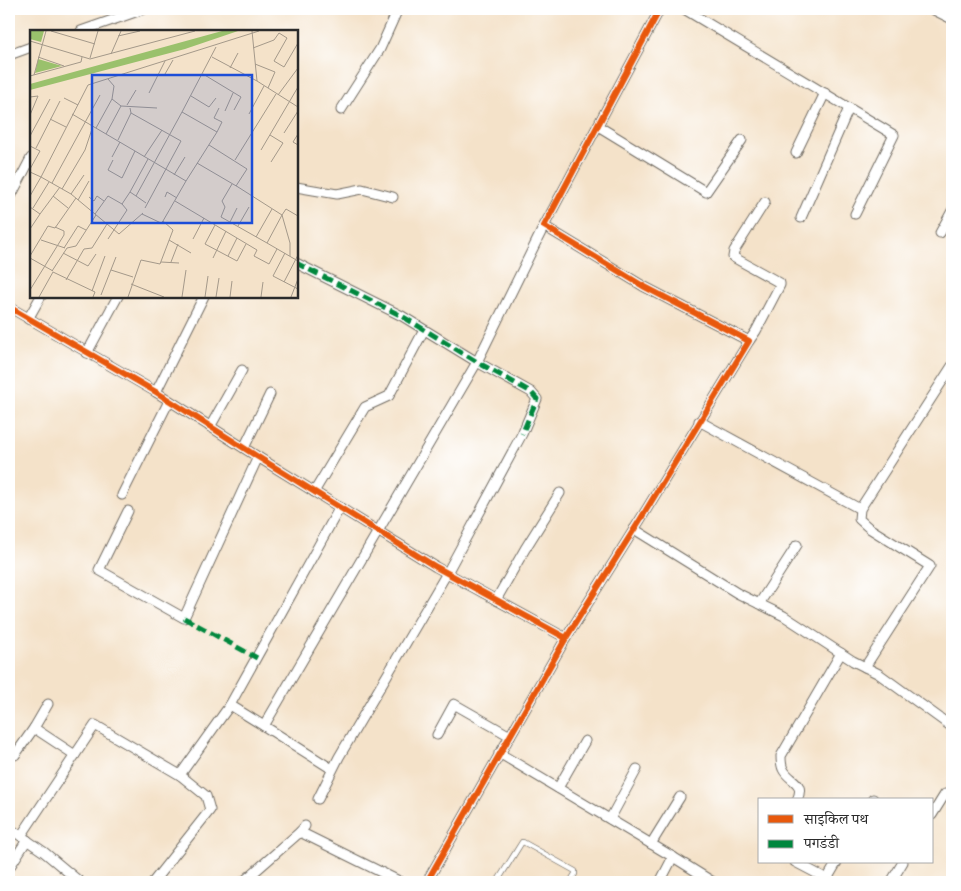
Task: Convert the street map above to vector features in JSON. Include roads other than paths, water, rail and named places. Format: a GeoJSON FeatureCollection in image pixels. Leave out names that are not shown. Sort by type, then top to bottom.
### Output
{"type":"FeatureCollection","features":[{"type":"Feature","properties":{"kind":"street"},"geometry":{"type":"LineString","coordinates":[[88,30],[102,28],[144,9]]}},
{"type":"Feature","properties":{"kind":"street"},"geometry":{"type":"LineString","coordinates":[[341,110],[380,49],[398,9]]}},
{"type":"Feature","properties":{"kind":"street"},"geometry":{"type":"LineString","coordinates":[[264,726],[477,362],[544,226],[660,9]]}},
{"type":"Feature","properties":{"kind":"street"},"geometry":{"type":"LineString","coordinates":[[684,9],[894,135],[856,214]]}},
{"type":"Feature","properties":{"kind":"street"},"geometry":{"type":"LineString","coordinates":[[932,9],[952,19]]}},
{"type":"Feature","properties":{"kind":"street"},"geometry":{"type":"LineString","coordinates":[[9,54],[30,47]]}},
{"type":"Feature","properties":{"kind":"street"},"geometry":{"type":"LineString","coordinates":[[796,154],[825,93]]}},
{"type":"Feature","properties":{"kind":"street"},"geometry":{"type":"LineString","coordinates":[[800,218],[849,108]]}},
{"type":"Feature","properties":{"kind":"street"},"geometry":{"type":"LineString","coordinates":[[598,126],[706,192],[742,140]]}},
{"type":"Feature","properties":{"kind":"street"},"geometry":{"type":"LineString","coordinates":[[9,200],[30,160]]}},
{"type":"Feature","properties":{"kind":"street"},"geometry":{"type":"LineString","coordinates":[[298,187],[337,194],[362,189],[393,197]]}},
{"type":"Feature","properties":{"kind":"street"},"geometry":{"type":"LineString","coordinates":[[438,882],[427,880],[566,638],[756,331],[780,285],[780,283],[734,257],[734,252],[765,202]]}},
{"type":"Feature","properties":{"kind":"street"},"geometry":{"type":"LineString","coordinates":[[940,233],[952,211]]}},
{"type":"Feature","properties":{"kind":"street"},"geometry":{"type":"LineString","coordinates":[[544,226],[642,286],[749,341]]}},
{"type":"Feature","properties":{"kind":"street"},"geometry":{"type":"LineString","coordinates":[[298,264],[402,316],[477,362],[531,392],[537,399],[522,434],[447,573],[332,769],[318,799]]}},
{"type":"Feature","properties":{"kind":"street"},"geometry":{"type":"LineString","coordinates":[[28,319],[40,298]]}},
{"type":"Feature","properties":{"kind":"street"},"geometry":{"type":"LineString","coordinates":[[87,353],[115,298]]}},
{"type":"Feature","properties":{"kind":"street"},"geometry":{"type":"LineString","coordinates":[[156,392],[203,298]]}},
{"type":"Feature","properties":{"kind":"street"},"geometry":{"type":"LineString","coordinates":[[9,307],[156,392],[447,573],[566,638]]}},
{"type":"Feature","properties":{"kind":"street"},"geometry":{"type":"LineString","coordinates":[[314,492],[365,407],[389,396],[424,330]]}},
{"type":"Feature","properties":{"kind":"street"},"geometry":{"type":"LineString","coordinates":[[864,667],[930,566],[869,528],[860,519],[860,509],[952,366]]}},
{"type":"Feature","properties":{"kind":"street"},"geometry":{"type":"LineString","coordinates":[[210,427],[242,370]]}},
{"type":"Feature","properties":{"kind":"street"},"geometry":{"type":"LineString","coordinates":[[244,448],[270,394]]}},
{"type":"Feature","properties":{"kind":"street"},"geometry":{"type":"LineString","coordinates":[[122,495],[169,401]]}},
{"type":"Feature","properties":{"kind":"street"},"geometry":{"type":"LineString","coordinates":[[699,421],[860,509]]}},
{"type":"Feature","properties":{"kind":"street"},"geometry":{"type":"LineString","coordinates":[[128,511],[99,570],[184,618],[258,457]]}},
{"type":"Feature","properties":{"kind":"street"},"geometry":{"type":"LineString","coordinates":[[496,600],[524,549],[560,493]]}},
{"type":"Feature","properties":{"kind":"street"},"geometry":{"type":"LineString","coordinates":[[180,775],[230,705],[340,508]]}},
{"type":"Feature","properties":{"kind":"street"},"geometry":{"type":"LineString","coordinates":[[634,529],[737,593],[784,616],[894,685],[952,727]]}},
{"type":"Feature","properties":{"kind":"street"},"geometry":{"type":"LineString","coordinates":[[759,604],[797,545]]}},
{"type":"Feature","properties":{"kind":"street"},"geometry":{"type":"LineString","coordinates":[[798,798],[798,784],[782,768],[781,756],[841,653]]}},
{"type":"Feature","properties":{"kind":"street"},"geometry":{"type":"LineString","coordinates":[[9,750],[15,755],[48,704]]}},
{"type":"Feature","properties":{"kind":"street"},"geometry":{"type":"LineString","coordinates":[[437,735],[454,704],[510,736]]}},
{"type":"Feature","properties":{"kind":"street"},"geometry":{"type":"LineString","coordinates":[[230,705],[332,769]]}},
{"type":"Feature","properties":{"kind":"street"},"geometry":{"type":"LineString","coordinates":[[9,868],[24,838],[95,725],[180,775],[206,796],[210,810],[153,882]]}},
{"type":"Feature","properties":{"kind":"street"},"geometry":{"type":"LineString","coordinates":[[34,728],[75,755]]}},
{"type":"Feature","properties":{"kind":"street"},"geometry":{"type":"LineString","coordinates":[[558,788],[585,741]]}},
{"type":"Feature","properties":{"kind":"street"},"geometry":{"type":"LineString","coordinates":[[499,754],[713,882]]}},
{"type":"Feature","properties":{"kind":"street"},"geometry":{"type":"LineString","coordinates":[[610,819],[638,769]]}},
{"type":"Feature","properties":{"kind":"street"},"geometry":{"type":"LineString","coordinates":[[934,812],[945,794]]}},
{"type":"Feature","properties":{"kind":"street"},"geometry":{"type":"LineString","coordinates":[[651,844],[680,797]]}},
{"type":"Feature","properties":{"kind":"street"},"geometry":{"type":"LineString","coordinates":[[9,828],[44,852],[80,882]]}},
{"type":"Feature","properties":{"kind":"street"},"geometry":{"type":"LineString","coordinates":[[243,882],[302,829],[402,882]]}},
{"type":"Feature","properties":{"kind":"street"},"geometry":{"type":"LineString","coordinates":[[660,882],[673,857]]}},
{"type":"Feature","properties":{"kind":"street"},"geometry":{"type":"LineString","coordinates":[[800,864],[830,881],[836,864]]}},
{"type":"Feature","properties":{"kind":"street"},"geometry":{"type":"LineString","coordinates":[[891,882],[902,864]]}},
{"type":"Feature","properties":{"kind":"lane"},"geometry":{"type":"LineString","coordinates":[[497,882],[523,842],[574,871],[570,882]]}}]}
